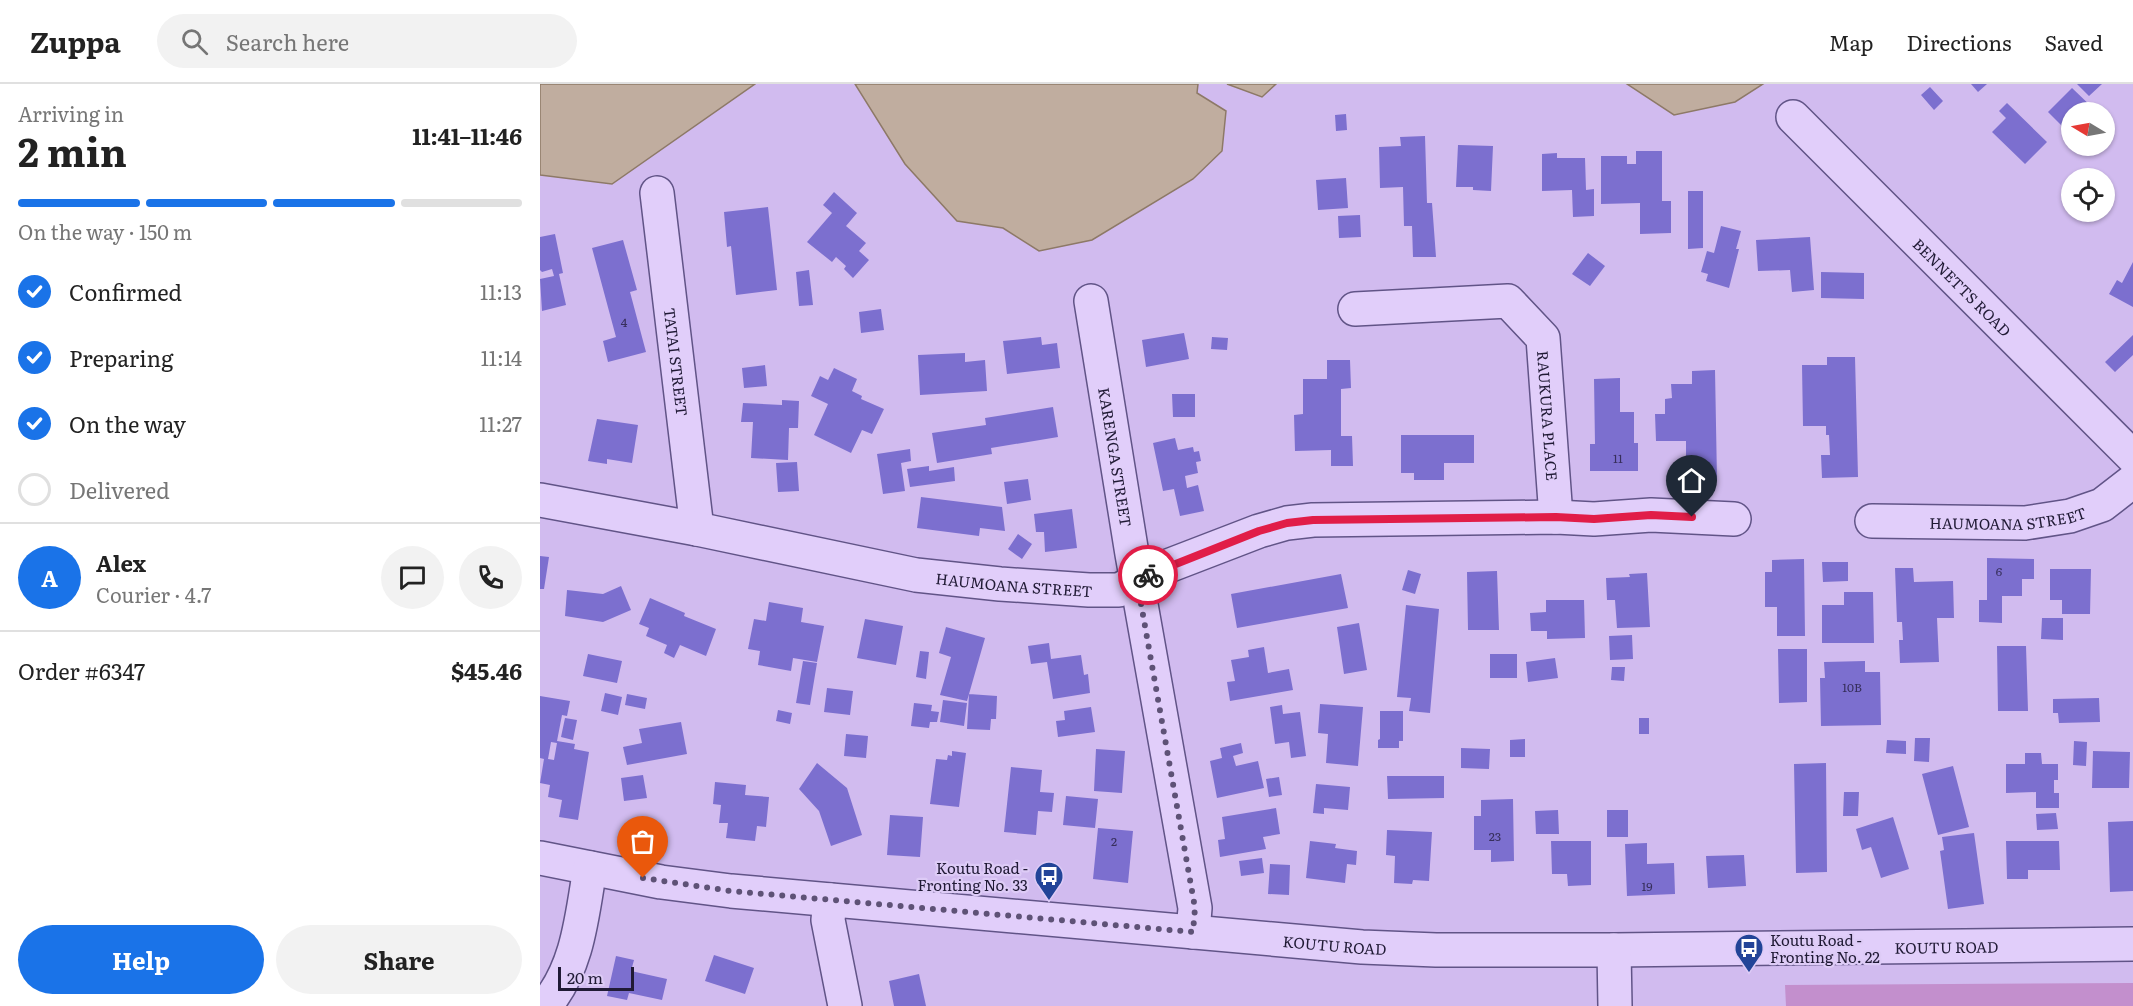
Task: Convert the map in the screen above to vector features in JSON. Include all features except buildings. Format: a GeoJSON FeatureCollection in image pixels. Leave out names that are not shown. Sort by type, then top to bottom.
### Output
{"type":"FeatureCollection","features":[{"type":"Feature","properties":{"kind":"street","name":"BENNETTS ROAD"},"geometry":{"type":"LineString","coordinates":[[1793,117],[2133,457]]}},
{"type":"Feature","properties":{"kind":"street","name":"TATAI STREET"},"geometry":{"type":"LineString","coordinates":[[657,193],[697,529]]}},
{"type":"Feature","properties":{"kind":"street","name":"KARENGA STREET"},"geometry":{"type":"LineString","coordinates":[[1091,300],[1137,581],[1195,908],[1193,932]]}},
{"type":"Feature","properties":{"kind":"street","name":"RAUKURA PLACE"},"geometry":{"type":"LineString","coordinates":[[1355,309],[1508,301],[1544,338],[1556,517]]}},
{"type":"Feature","properties":{"kind":"street","name":"HAUMOANA STREET"},"geometry":{"type":"LineString","coordinates":[[1872,521],[2025,523],[2070,516],[2102,505],[2133,481]]}},
{"type":"Feature","properties":{"kind":"street","name":"HAUMOANA STREET"},"geometry":{"type":"LineString","coordinates":[[540,500],[697,529],[915,575],[1000,585],[1089,590],[1119,590],[1155,571],[1259,531],[1287,523],[1313,520],[1556,517],[1594,519],[1651,515],[1734,519]]}},
{"type":"Feature","properties":{"kind":"street","name":"KOUTU ROAD"},"geometry":{"type":"LineString","coordinates":[[540,858],[661,882],[720,890],[1362,947],[1425,950],[1614,950],[2133,944]]}},
{"type":"Feature","properties":{"kind":"street"},"geometry":{"type":"LineString","coordinates":[[545,1006],[558,991],[568,970],[576,942],[590,868]]}},
{"type":"Feature","properties":{"kind":"street"},"geometry":{"type":"LineString","coordinates":[[830,900],[828,920],[845,1006]]}},
{"type":"Feature","properties":{"kind":"street"},"geometry":{"type":"LineString","coordinates":[[1614,950],[1615,1006]]}},
{"type":"Feature","properties":{"kind":"shaded area"},"geometry":{"type":"Polygon","coordinates":[[[540,84],[755,84],[612,184],[540,175],[540,84]]]}},
{"type":"Feature","properties":{"kind":"shaded area"},"geometry":{"type":"Polygon","coordinates":[[[855,84],[1198,84],[1197,93],[1226,111],[1222,151],[1193,179],[1092,240],[1039,251],[1003,228],[957,221],[905,164],[855,84]]]}},
{"type":"Feature","properties":{"kind":"shaded area"},"geometry":{"type":"Polygon","coordinates":[[[1227,84],[1276,84],[1262,97],[1227,84]]]}},
{"type":"Feature","properties":{"kind":"shaded area"},"geometry":{"type":"Polygon","coordinates":[[[1627,84],[1763,84],[1735,102],[1674,115],[1627,84]]]}},
{"type":"Feature","properties":{"kind":"shaded area"},"geometry":{"type":"Polygon","coordinates":[[[2133,983],[2133,1006],[1786,1006],[1785,985],[2133,983]]]}},
{"type":"Feature","properties":{"kind":"way so far"},"geometry":{"type":"LineString","coordinates":[[643,878],[731,891],[1193,932],[1195,908],[1137,581],[1148,575]]}},
{"type":"Feature","properties":{"kind":"place","name":"Koutu Road - Fronting No. 33"},"geometry":{"type":"Point","coordinates":[1049,902]}},
{"type":"Feature","properties":{"kind":"place","name":"Koutu Road - Fronting No. 22"},"geometry":{"type":"Point","coordinates":[1749,974]}},
{"type":"Feature","properties":{"kind":"route"},"geometry":{"type":"LineString","coordinates":[[1148,575],[1259,531],[1287,523],[1313,520],[1556,517],[1594,519],[1651,515],[1692,517]]}}]}
